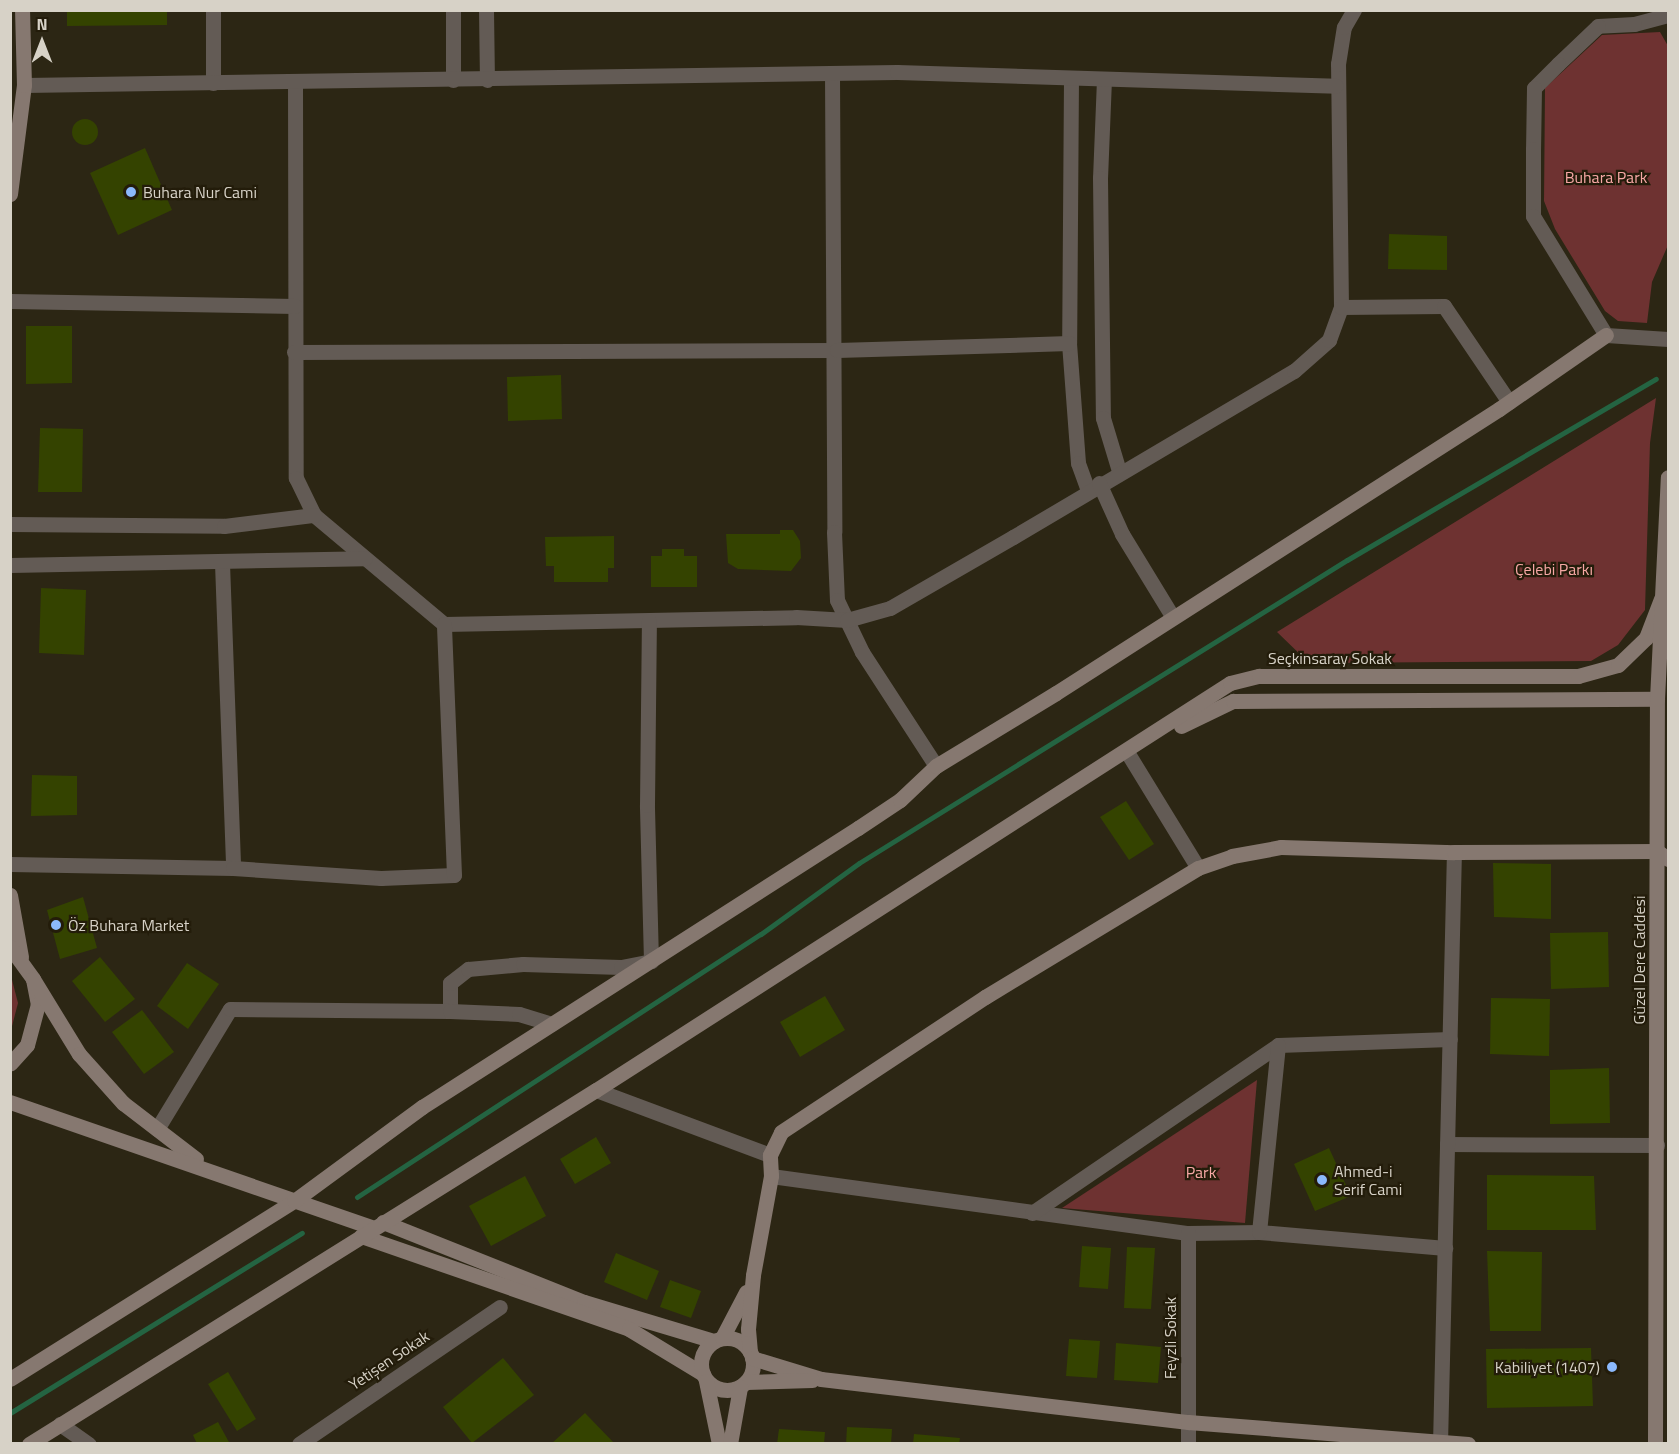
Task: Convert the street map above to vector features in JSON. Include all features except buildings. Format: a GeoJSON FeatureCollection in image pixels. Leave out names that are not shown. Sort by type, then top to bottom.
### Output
{"type":"FeatureCollection","features":[{"type":"Feature","properties":{"kind":"street"},"geometry":{"type":"LineString","coordinates":[[10,194],[24,85],[22,10]]}},
{"type":"Feature","properties":{"kind":"street"},"geometry":{"type":"LineString","coordinates":[[213,10],[213,83]]}},
{"type":"Feature","properties":{"kind":"street"},"geometry":{"type":"LineString","coordinates":[[453,10],[453,80]]}},
{"type":"Feature","properties":{"kind":"street"},"geometry":{"type":"LineString","coordinates":[[486,10],[487,80]]}},
{"type":"Feature","properties":{"kind":"street"},"geometry":{"type":"LineString","coordinates":[[295,82],[296,478],[315,515],[444,624],[796,617],[847,620],[890,608],[1119,471],[1294,371],[1329,340],[1341,307],[1336,86],[1344,27],[1354,10]]}},
{"type":"Feature","properties":{"kind":"street"},"geometry":{"type":"LineString","coordinates":[[1606,336],[1533,216],[1534,88],[1598,26],[1641,16],[1666,21]]}},
{"type":"Feature","properties":{"kind":"street"},"geometry":{"type":"LineString","coordinates":[[24,85],[832,74],[1336,86]]}},
{"type":"Feature","properties":{"kind":"street"},"geometry":{"type":"LineString","coordinates":[[832,74],[832,350],[837,600],[862,651],[936,766]]}},
{"type":"Feature","properties":{"kind":"street"},"geometry":{"type":"LineString","coordinates":[[1071,78],[1069,343],[1078,463],[1172,616]]}},
{"type":"Feature","properties":{"kind":"street"},"geometry":{"type":"LineString","coordinates":[[1104,79],[1100,178],[1103,418],[1119,471]]}},
{"type":"Feature","properties":{"kind":"street"},"geometry":{"type":"LineString","coordinates":[[10,301],[294,306]]}},
{"type":"Feature","properties":{"kind":"street"},"geometry":{"type":"LineString","coordinates":[[1341,307],[1444,306],[1509,402]]}},
{"type":"Feature","properties":{"kind":"street"},"geometry":{"type":"LineString","coordinates":[[10,1378],[294,1201],[422,1107],[891,806],[936,766],[1509,402],[1606,336],[1668,339]]}},
{"type":"Feature","properties":{"kind":"street"},"geometry":{"type":"LineString","coordinates":[[294,352],[832,350],[1069,343]]}},
{"type":"Feature","properties":{"kind":"street","name":"Güzel Dere Caddesi"},"geometry":{"type":"LineString","coordinates":[[1655,1443],[1657,1145],[1663,855],[1657,699],[1668,477]]}},
{"type":"Feature","properties":{"kind":"street"},"geometry":{"type":"LineString","coordinates":[[10,524],[224,526],[315,515]]}},
{"type":"Feature","properties":{"kind":"street"},"geometry":{"type":"LineString","coordinates":[[10,565],[222,563],[365,558]]}},
{"type":"Feature","properties":{"kind":"street"},"geometry":{"type":"LineString","coordinates":[[222,563],[233,868]]}},
{"type":"Feature","properties":{"kind":"street","name":"Seçkinsaray Sokak"},"geometry":{"type":"LineString","coordinates":[[1127,752],[1230,683],[1259,676],[1578,676],[1618,664],[1646,638],[1662,599]]}},
{"type":"Feature","properties":{"kind":"street"},"geometry":{"type":"LineString","coordinates":[[649,621],[647,805],[651,961]]}},
{"type":"Feature","properties":{"kind":"street"},"geometry":{"type":"LineString","coordinates":[[10,864],[233,868],[381,878],[454,875],[444,624]]}},
{"type":"Feature","properties":{"kind":"street"},"geometry":{"type":"LineString","coordinates":[[29,1443],[596,1090],[1127,752],[1233,701],[1657,699]]}},
{"type":"Feature","properties":{"kind":"street"},"geometry":{"type":"LineString","coordinates":[[1127,752],[1198,868]]}},
{"type":"Feature","properties":{"kind":"street"},"geometry":{"type":"LineString","coordinates":[[730,1443],[743,1384],[752,1371],[748,1329],[753,1275],[771,1176],[770,1155],[781,1132],[985,997],[1198,868],[1232,856],[1281,847],[1663,855]]}},
{"type":"Feature","properties":{"kind":"street"},"geometry":{"type":"LineString","coordinates":[[1440,1442],[1454,852]]}},
{"type":"Feature","properties":{"kind":"street"},"geometry":{"type":"LineString","coordinates":[[10,895],[16,952],[79,1054],[123,1103],[208,1168]]}},
{"type":"Feature","properties":{"kind":"street"},"geometry":{"type":"LineString","coordinates":[[450,1011],[450,983],[468,969],[523,964],[621,967],[651,961]]}},
{"type":"Feature","properties":{"kind":"street"},"geometry":{"type":"LineString","coordinates":[[10,1064],[27,1045],[35,1025],[38,1004],[33,979]]}},
{"type":"Feature","properties":{"kind":"street"},"geometry":{"type":"LineString","coordinates":[[157,1129],[230,1009],[450,1011],[519,1014],[551,1024]]}},
{"type":"Feature","properties":{"kind":"street"},"geometry":{"type":"LineString","coordinates":[[1032,1213],[1278,1045],[1450,1039]]}},
{"type":"Feature","properties":{"kind":"street"},"geometry":{"type":"LineString","coordinates":[[1259,1232],[1278,1045]]}},
{"type":"Feature","properties":{"kind":"street"},"geometry":{"type":"LineString","coordinates":[[596,1090],[770,1155]]}},
{"type":"Feature","properties":{"kind":"street"},"geometry":{"type":"LineString","coordinates":[[10,1102],[208,1168],[372,1229],[584,1302],[718,1340],[739,1341],[751,1355],[821,1379]]}},
{"type":"Feature","properties":{"kind":"street"},"geometry":{"type":"LineString","coordinates":[[1447,1144],[1657,1145]]}},
{"type":"Feature","properties":{"kind":"street"},"geometry":{"type":"LineString","coordinates":[[771,1176],[1188,1233],[1259,1232],[1445,1248]]}},
{"type":"Feature","properties":{"kind":"street"},"geometry":{"type":"LineString","coordinates":[[372,1229],[629,1329],[726,1390],[743,1384],[821,1379],[1188,1422],[1468,1443]]}},
{"type":"Feature","properties":{"kind":"street","name":"Feyzli Sokak"},"geometry":{"type":"LineString","coordinates":[[1188,1233],[1188,1443]]}},
{"type":"Feature","properties":{"kind":"street"},"geometry":{"type":"LineString","coordinates":[[719,1443],[704,1378],[702,1355],[718,1340],[738,1315],[753,1275]]}},
{"type":"Feature","properties":{"kind":"street","name":"Yetişen Sokak"},"geometry":{"type":"LineString","coordinates":[[299,1443],[500,1306]]}},
{"type":"Feature","properties":{"kind":"street"},"geometry":{"type":"LineString","coordinates":[[60,1424],[89,1443]]}},
{"type":"Feature","properties":{"kind":"green space","name":"Buhara Park"},"geometry":{"type":"Polygon","coordinates":[[[1660,32],[1668,46],[1668,245],[1652,282],[1647,323],[1618,321],[1605,311],[1555,229],[1544,201],[1545,88],[1602,35],[1660,32]]]}},
{"type":"Feature","properties":{"kind":"green space","name":"Çelebi Parkı"},"geometry":{"type":"Polygon","coordinates":[[[1656,398],[1650,443],[1645,610],[1618,645],[1591,661],[1309,663],[1277,632],[1656,398]]]}},
{"type":"Feature","properties":{"kind":"green space"},"geometry":{"type":"Polygon","coordinates":[[[10,976],[18,1003],[11,1030],[10,976]]]}},
{"type":"Feature","properties":{"kind":"green space","name":"Park"},"geometry":{"type":"Polygon","coordinates":[[[1257,1080],[1245,1223],[1062,1208],[1257,1080]]]}},
{"type":"Feature","properties":{"kind":"waterway"},"geometry":{"type":"LineString","coordinates":[[357,1197],[761,934],[859,863],[1347,560],[1656,379]]}},
{"type":"Feature","properties":{"kind":"waterway"},"geometry":{"type":"LineString","coordinates":[[10,1413],[302,1233]]}},
{"type":"Feature","properties":{"kind":"place","name":"Buhara Nur Cami"},"geometry":{"type":"Point","coordinates":[131,192]}},
{"type":"Feature","properties":{"kind":"place","name":"Öz Buhara Market"},"geometry":{"type":"Point","coordinates":[56,925]}},
{"type":"Feature","properties":{"kind":"place","name":"Ahmed-i Serif Cami"},"geometry":{"type":"Point","coordinates":[1322,1180]}},
{"type":"Feature","properties":{"kind":"place","name":"Kabiliyet (1407)"},"geometry":{"type":"Point","coordinates":[1612,1367]}}]}
